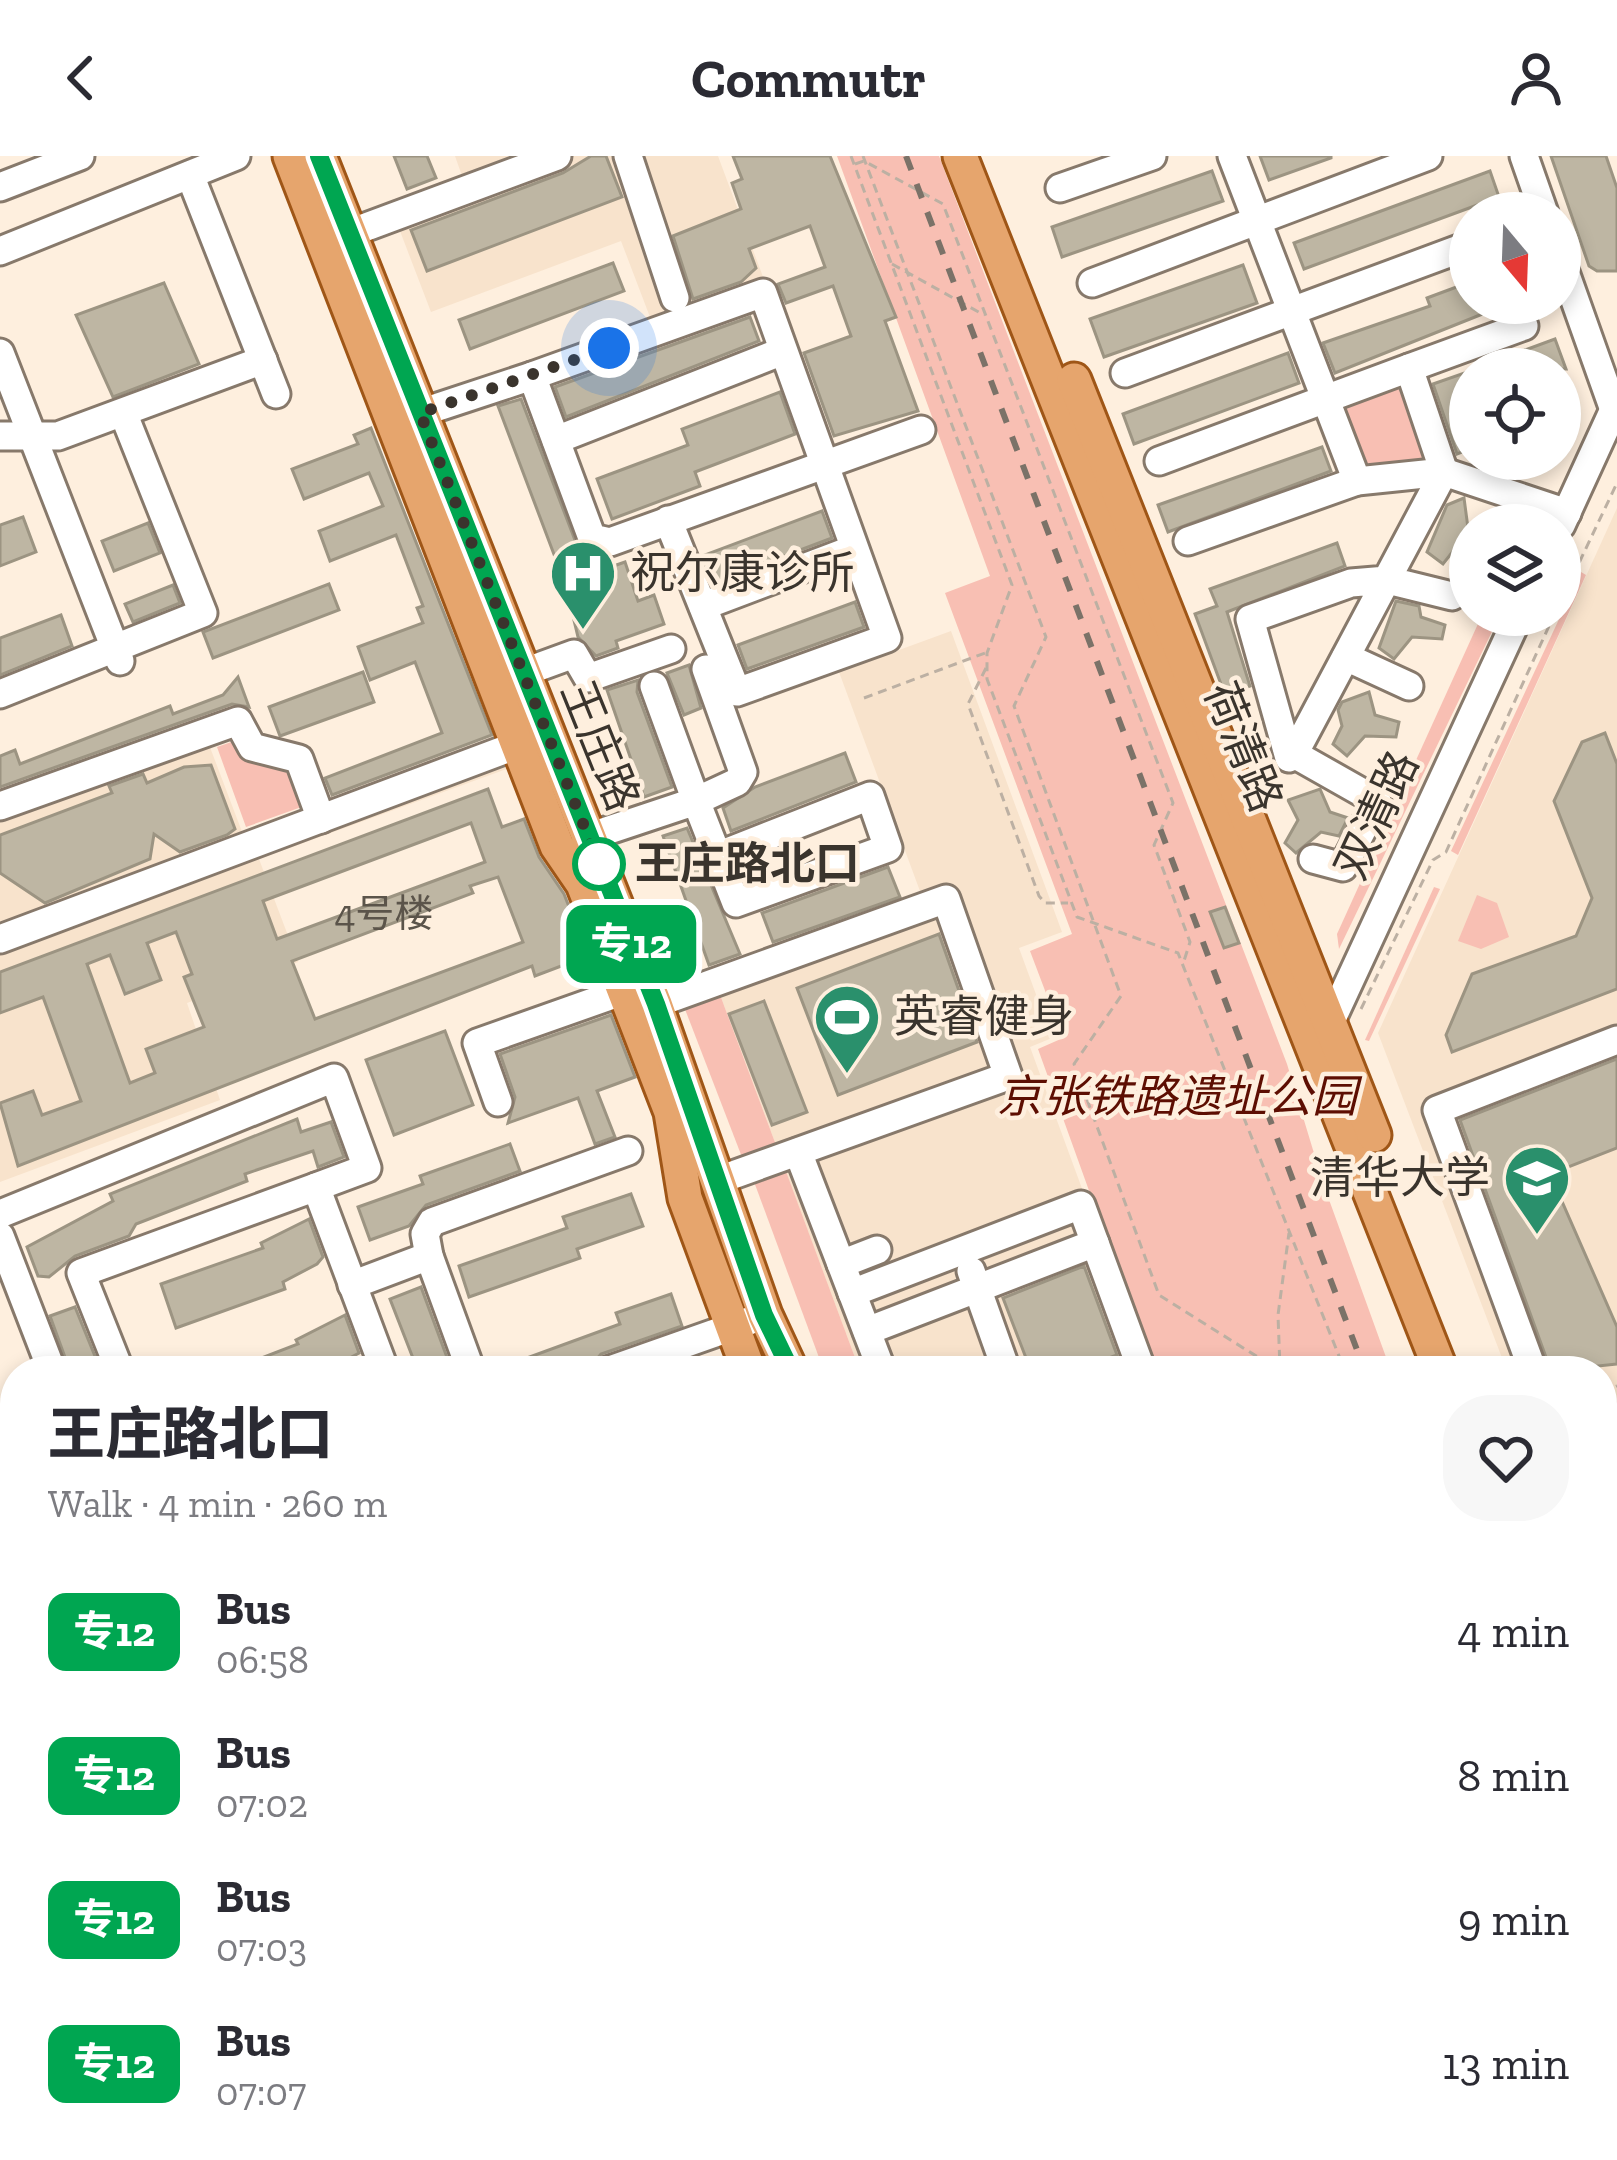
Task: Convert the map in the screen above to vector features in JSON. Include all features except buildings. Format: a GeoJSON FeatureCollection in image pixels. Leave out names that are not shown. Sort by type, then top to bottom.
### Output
{"type":"FeatureCollection","features":[{"type":"Feature","properties":{"kind":"main road","name":"王庄路"},"geometry":{"type":"LineString","coordinates":[[290,156],[533,739],[588,837],[656,1004],[764,1315],[784,1356]]}},
{"type":"Feature","properties":{"kind":"main road","name":"王庄路"},"geometry":{"type":"LineString","coordinates":[[319,156],[522,673],[556,846],[583,884],[671,1112],[685,1198],[743,1356]]}},
{"type":"Feature","properties":{"kind":"main road","name":"荷清路"},"geometry":{"type":"LineString","coordinates":[[960,156],[1435,1356]]}},
{"type":"Feature","properties":{"kind":"main road","name":"荷清路"},"geometry":{"type":"LineString","coordinates":[[984,156],[1331,1020],[1458,1356]]}},
{"type":"Feature","properties":{"kind":"main road"},"geometry":{"type":"LineString","coordinates":[[1317,1054],[1324,1104],[1416,1356]]}},
{"type":"Feature","properties":{"kind":"street"},"geometry":{"type":"LineString","coordinates":[[0,187],[80,156]]}},
{"type":"Feature","properties":{"kind":"street"},"geometry":{"type":"LineString","coordinates":[[0,251],[236,156]]}},
{"type":"Feature","properties":{"kind":"street"},"geometry":{"type":"LineString","coordinates":[[350,233],[485,168],[557,156]]}},
{"type":"Feature","properties":{"kind":"street"},"geometry":{"type":"LineString","coordinates":[[628,156],[675,298]]}},
{"type":"Feature","properties":{"kind":"street"},"geometry":{"type":"LineString","coordinates":[[1060,188],[1152,156]]}},
{"type":"Feature","properties":{"kind":"street"},"geometry":{"type":"LineString","coordinates":[[1232,156],[1357,481]]}},
{"type":"Feature","properties":{"kind":"street"},"geometry":{"type":"LineString","coordinates":[[1091,284],[1429,156]]}},
{"type":"Feature","properties":{"kind":"street"},"geometry":{"type":"LineString","coordinates":[[1524,156],[1537,192]]}},
{"type":"Feature","properties":{"kind":"street"},"geometry":{"type":"LineString","coordinates":[[190,175],[276,394]]}},
{"type":"Feature","properties":{"kind":"street"},"geometry":{"type":"LineString","coordinates":[[1125,373],[1449,253]]}},
{"type":"Feature","properties":{"kind":"street"},"geometry":{"type":"LineString","coordinates":[[420,413],[763,293],[887,638],[737,692],[668,520]]}},
{"type":"Feature","properties":{"kind":"street"},"geometry":{"type":"LineString","coordinates":[[1570,504],[1615,406],[1581,315]]}},
{"type":"Feature","properties":{"kind":"street"},"geometry":{"type":"LineString","coordinates":[[1159,460],[1524,326]]}},
{"type":"Feature","properties":{"kind":"street"},"geometry":{"type":"LineString","coordinates":[[556,440],[783,351]]}},
{"type":"Feature","properties":{"kind":"street"},"geometry":{"type":"LineString","coordinates":[[0,353],[118,656]]}},
{"type":"Feature","properties":{"kind":"street"},"geometry":{"type":"LineString","coordinates":[[0,436],[31,432],[58,436],[263,360]]}},
{"type":"Feature","properties":{"kind":"street"},"geometry":{"type":"LineString","coordinates":[[1409,368],[1444,472],[1387,580],[1294,754],[1289,758],[1250,619],[1351,583],[1387,580],[1449,595]]}},
{"type":"Feature","properties":{"kind":"street"},"geometry":{"type":"LineString","coordinates":[[532,376],[592,538],[610,542],[921,430]]}},
{"type":"Feature","properties":{"kind":"street"},"geometry":{"type":"LineString","coordinates":[[0,694],[118,656],[203,613],[124,415]]}},
{"type":"Feature","properties":{"kind":"street"},"geometry":{"type":"LineString","coordinates":[[1188,542],[1357,481],[1444,472],[1523,504]]}},
{"type":"Feature","properties":{"kind":"street"},"geometry":{"type":"LineString","coordinates":[[703,606],[854,549]]}},
{"type":"Feature","properties":{"kind":"street","name":"双清路"},"geometry":{"type":"LineString","coordinates":[[1317,1054],[1510,636]]}},
{"type":"Feature","properties":{"kind":"street"},"geometry":{"type":"LineString","coordinates":[[522,673],[574,654],[588,678],[671,649]]}},
{"type":"Feature","properties":{"kind":"street"},"geometry":{"type":"LineString","coordinates":[[1346,657],[1409,686]]}},
{"type":"Feature","properties":{"kind":"street"},"geometry":{"type":"LineString","coordinates":[[588,837],[696,801],[737,782],[743,772],[706,669]]}},
{"type":"Feature","properties":{"kind":"street"},"geometry":{"type":"LineString","coordinates":[[654,686],[696,801],[717,856],[736,904],[889,848],[870,796],[717,856]]}},
{"type":"Feature","properties":{"kind":"street"},"geometry":{"type":"LineString","coordinates":[[0,806],[238,721],[252,747],[299,759],[321,819]]}},
{"type":"Feature","properties":{"kind":"street"},"geometry":{"type":"LineString","coordinates":[[0,939],[533,739]]}},
{"type":"Feature","properties":{"kind":"street"},"geometry":{"type":"LineString","coordinates":[[1294,754],[1377,801],[1343,866],[1313,859]]}},
{"type":"Feature","properties":{"kind":"street"},"geometry":{"type":"LineString","coordinates":[[656,1004],[946,898],[1008,1076],[719,1180]]}},
{"type":"Feature","properties":{"kind":"street"},"geometry":{"type":"LineString","coordinates":[[498,1102],[477,1043],[624,991]]}},
{"type":"Feature","properties":{"kind":"street"},"geometry":{"type":"LineString","coordinates":[[1527,1356],[1437,1111],[1617,1040]]}},
{"type":"Feature","properties":{"kind":"street"},"geometry":{"type":"LineString","coordinates":[[0,1214],[334,1078],[367,1168],[81,1273],[114,1356]]}},
{"type":"Feature","properties":{"kind":"street"},"geometry":{"type":"LineString","coordinates":[[466,1356],[429,1256],[424,1234],[432,1222],[628,1151]]}},
{"type":"Feature","properties":{"kind":"street"},"geometry":{"type":"LineString","coordinates":[[798,1152],[876,1356]]}},
{"type":"Feature","properties":{"kind":"street"},"geometry":{"type":"LineString","coordinates":[[316,1187],[379,1356]]}},
{"type":"Feature","properties":{"kind":"street"},"geometry":{"type":"LineString","coordinates":[[853,1293],[1081,1205],[1136,1356]]}},
{"type":"Feature","properties":{"kind":"street"},"geometry":{"type":"LineString","coordinates":[[0,1236],[46,1356]]}},
{"type":"Feature","properties":{"kind":"street"},"geometry":{"type":"LineString","coordinates":[[867,1331],[1095,1243]]}},
{"type":"Feature","properties":{"kind":"street"},"geometry":{"type":"LineString","coordinates":[[841,1264],[877,1250]]}},
{"type":"Feature","properties":{"kind":"street"},"geometry":{"type":"LineString","coordinates":[[963,1251],[1001,1356]]}},
{"type":"Feature","properties":{"kind":"street"},"geometry":{"type":"LineString","coordinates":[[352,1285],[429,1256]]}},
{"type":"Feature","properties":{"kind":"street"},"geometry":{"type":"LineString","coordinates":[[650,1356],[764,1315]]}},
{"type":"Feature","properties":{"kind":"path"},"geometry":{"type":"LineString","coordinates":[[850,156],[1012,585],[987,652],[987,666],[1077,917],[1178,953],[1339,1356]]}},
{"type":"Feature","properties":{"kind":"path"},"geometry":{"type":"LineString","coordinates":[[854,164],[863,158]]}},
{"type":"Feature","properties":{"kind":"path"},"geometry":{"type":"LineString","coordinates":[[863,158],[1046,637],[1014,706],[1120,996],[1074,1064],[1159,1295],[1259,1356]]}},
{"type":"Feature","properties":{"kind":"path"},"geometry":{"type":"LineString","coordinates":[[863,158],[944,204],[1173,803],[1154,845],[1190,942],[1183,964]]}},
{"type":"Feature","properties":{"kind":"path"},"geometry":{"type":"LineString","coordinates":[[891,264],[1000,327]]}},
{"type":"Feature","properties":{"kind":"path"},"geometry":{"type":"LineString","coordinates":[[1581,559],[1617,483]]}},
{"type":"Feature","properties":{"kind":"path"},"geometry":{"type":"LineString","coordinates":[[1331,1020],[1365,1007],[1432,860],[1446,852],[1545,636]]}},
{"type":"Feature","properties":{"kind":"path"},"geometry":{"type":"LineString","coordinates":[[864,698],[987,652]]}},
{"type":"Feature","properties":{"kind":"path"},"geometry":{"type":"LineString","coordinates":[[987,666],[968,704],[1039,896],[1056,905],[1072,903]]}},
{"type":"Feature","properties":{"kind":"path"},"geometry":{"type":"LineString","coordinates":[[1281,1356],[1278,1315],[1289,1230]]}},
{"type":"Feature","properties":{"kind":"shaded area"},"geometry":{"type":"Polygon","coordinates":[[[455,156],[718,156],[766,285],[653,325],[621,241],[431,312],[395,218],[467,190],[455,156]]]}},
{"type":"Feature","properties":{"kind":"shaded area"},"geometry":{"type":"Polygon","coordinates":[[[1617,508],[1617,1356],[1501,1356],[1378,1033],[1559,636],[1581,636],[1581,587],[1617,508]]]}},
{"type":"Feature","properties":{"kind":"shaded area"},"geometry":{"type":"Polygon","coordinates":[[[951,631],[1062,932],[1019,948],[1052,1038],[1030,1047],[1143,1356],[854,1356],[719,992],[924,902],[839,672],[951,631]]]}},
{"type":"Feature","properties":{"kind":"shaded area"},"geometry":{"type":"Polygon","coordinates":[[[500,740],[512,767],[259,859],[298,962],[187,1003],[220,1100],[0,1182],[0,820],[208,742],[244,837],[500,740]]]}},
{"type":"Feature","properties":{"kind":"green space","name":"京张铁路遗址公园"},"geometry":{"type":"Polygon","coordinates":[[[837,156],[939,156],[1287,1064],[1323,1183],[1386,1356],[1149,1356],[1038,1049],[1063,1038],[1030,951],[1072,934],[945,593],[990,576],[837,156]]]}},
{"type":"Feature","properties":{"kind":"green space"},"geometry":{"type":"Polygon","coordinates":[[[1402,378],[1426,460],[1366,470],[1337,403],[1402,378]]]}},
{"type":"Feature","properties":{"kind":"green space"},"geometry":{"type":"Polygon","coordinates":[[[1472,636],[1490,636],[1339,949],[1337,934],[1472,636]]]}},
{"type":"Feature","properties":{"kind":"green space"},"geometry":{"type":"Polygon","coordinates":[[[1551,636],[1558,636],[1458,855],[1451,851],[1551,636]]]}},
{"type":"Feature","properties":{"kind":"green space"},"geometry":{"type":"Polygon","coordinates":[[[240,739],[249,762],[275,753],[291,761],[307,805],[246,827],[217,747],[240,739]]]}},
{"type":"Feature","properties":{"kind":"green space"},"geometry":{"type":"Polygon","coordinates":[[[1434,887],[1440,889],[1369,1041],[1365,1040],[1434,887]]]}},
{"type":"Feature","properties":{"kind":"green space"},"geometry":{"type":"Polygon","coordinates":[[[1477,895],[1497,903],[1509,937],[1481,949],[1458,941],[1477,895]]]}},
{"type":"Feature","properties":{"kind":"green space"},"geometry":{"type":"Polygon","coordinates":[[[719,992],[779,1153],[745,1165],[683,1004],[719,992]]]}},
{"type":"Feature","properties":{"kind":"green space"},"geometry":{"type":"Polygon","coordinates":[[[784,1166],[854,1356],[818,1356],[753,1179],[784,1166]]]}},
{"type":"Feature","properties":{"kind":"railway"},"geometry":{"type":"LineString","coordinates":[[906,156],[1359,1356]]}},
{"type":"Feature","properties":{"kind":"bus line","name":"专12"},"geometry":{"type":"LineString","coordinates":[[319,156],[656,1004],[764,1315],[784,1356]]}},
{"type":"Feature","properties":{"kind":"place","name":"祝尔康诊所"},"geometry":{"type":"Point","coordinates":[583,632]}},
{"type":"Feature","properties":{"kind":"place","name":"王庄路北口"},"geometry":{"type":"Point","coordinates":[599,864]}},
{"type":"Feature","properties":{"kind":"place","name":"英睿健身"},"geometry":{"type":"Point","coordinates":[847,1076]}},
{"type":"Feature","properties":{"kind":"place","name":"清华大学"},"geometry":{"type":"Point","coordinates":[1537,1237]}},
{"type":"Feature","properties":{"kind":"route"},"geometry":{"type":"LineString","coordinates":[[599,864],[420,413],[465,402],[609,348]]}}]}
